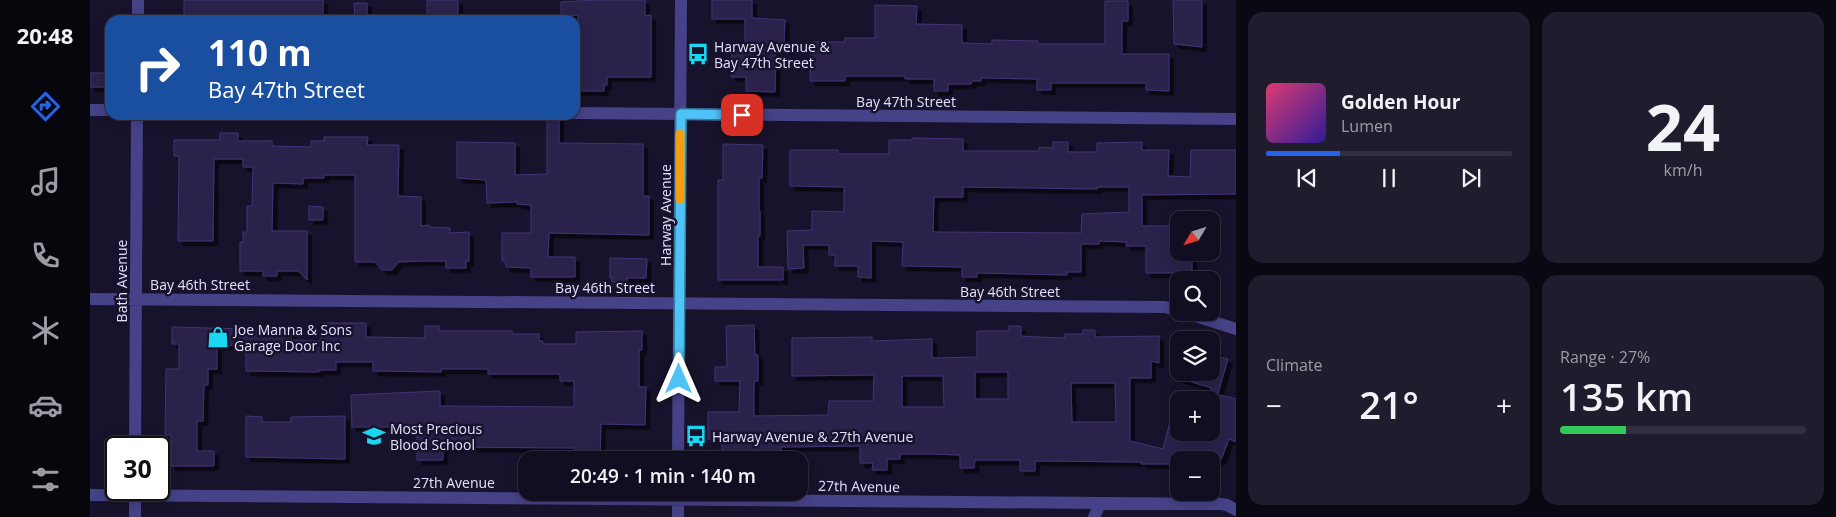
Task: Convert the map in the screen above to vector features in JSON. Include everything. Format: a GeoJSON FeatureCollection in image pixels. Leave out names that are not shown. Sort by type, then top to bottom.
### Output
{"type":"FeatureCollection","features":[{"type":"Feature","properties":{"kind":"street"},"geometry":{"type":"LineString","coordinates":[[138,0],[138,15]]}},
{"type":"Feature","properties":{"kind":"street","name":"Harway Avenue"},"geometry":{"type":"LineString","coordinates":[[678,451],[681,0]]}},
{"type":"Feature","properties":{"kind":"street"},"geometry":{"type":"LineString","coordinates":[[90,110],[105,110]]}},
{"type":"Feature","properties":{"kind":"street","name":"Bay 47th Street"},"geometry":{"type":"LineString","coordinates":[[580,113],[1236,119]]}},
{"type":"Feature","properties":{"kind":"street","name":"Bath Avenue"},"geometry":{"type":"LineString","coordinates":[[135,436],[137,120]]}},
{"type":"Feature","properties":{"kind":"street","name":"Bay 46th Street"},"geometry":{"type":"LineString","coordinates":[[90,299],[1170,308]]}},
{"type":"Feature","properties":{"kind":"street"},"geometry":{"type":"LineString","coordinates":[[1213,321],[1236,328]]}},
{"type":"Feature","properties":{"kind":"street","name":"27th Avenue"},"geometry":{"type":"LineString","coordinates":[[170,493],[518,495]]}},
{"type":"Feature","properties":{"kind":"street","name":"27th Avenue"},"geometry":{"type":"LineString","coordinates":[[90,495],[105,494]]}},
{"type":"Feature","properties":{"kind":"street","name":"27th Avenue"},"geometry":{"type":"LineString","coordinates":[[808,498],[1100,504],[1221,504],[1236,510]]}},
{"type":"Feature","properties":{"kind":"street"},"geometry":{"type":"LineString","coordinates":[[135,501],[135,517]]}},
{"type":"Feature","properties":{"kind":"street"},"geometry":{"type":"LineString","coordinates":[[678,501],[678,517]]}},
{"type":"Feature","properties":{"kind":"street"},"geometry":{"type":"LineString","coordinates":[[1094,517],[1100,504]]}},
{"type":"Feature","properties":{"kind":"building"},"geometry":{"type":"Polygon","coordinates":[[[184,0],[323,0],[323,15],[184,15],[184,0]]]}},
{"type":"Feature","properties":{"kind":"building"},"geometry":{"type":"Polygon","coordinates":[[[427,0],[458,0],[458,15],[427,15],[427,0]]]}},
{"type":"Feature","properties":{"kind":"building"},"geometry":{"type":"Polygon","coordinates":[[[645,0],[645,16],[651,15],[651,77],[607,77],[607,85],[604,85],[604,91],[580,91],[580,15],[561,15],[561,2],[645,0]]]}},
{"type":"Feature","properties":{"kind":"building"},"geometry":{"type":"Polygon","coordinates":[[[712,0],[752,0],[752,18],[785,20],[784,43],[776,43],[775,92],[746,91],[746,77],[731,77],[732,47],[745,47],[745,19],[712,19],[712,0]]]}},
{"type":"Feature","properties":{"kind":"building"},"geometry":{"type":"Polygon","coordinates":[[[1173,0],[1202,0],[1202,47],[1174,44],[1173,0]]]}},
{"type":"Feature","properties":{"kind":"building"},"geometry":{"type":"Polygon","coordinates":[[[1105,1],[1128,1],[1128,21],[1122,21],[1122,54],[1169,54],[1169,91],[1146,90],[1146,83],[1051,83],[1051,90],[1037,90],[1037,79],[981,78],[981,81],[972,81],[971,84],[948,84],[948,91],[934,91],[934,79],[905,79],[905,76],[845,76],[845,81],[810,81],[811,42],[845,42],[845,38],[875,38],[875,5],[917,6],[916,24],[962,25],[962,43],[992,44],[992,40],[1038,41],[1038,44],[1105,44],[1105,1]]]}},
{"type":"Feature","properties":{"kind":"building"},"geometry":{"type":"Polygon","coordinates":[[[354,3],[367,3],[367,15],[355,15],[354,3]]]}},
{"type":"Feature","properties":{"kind":"building"},"geometry":{"type":"Polygon","coordinates":[[[90,73],[105,73],[105,87],[90,87],[90,73]]]}},
{"type":"Feature","properties":{"kind":"building"},"geometry":{"type":"Polygon","coordinates":[[[547,120],[559,120],[559,143],[643,144],[643,196],[649,196],[649,235],[549,233],[548,257],[575,257],[575,277],[531,277],[531,268],[506,267],[505,261],[502,261],[502,233],[531,233],[531,205],[517,204],[517,202],[487,203],[486,180],[457,178],[457,142],[515,143],[515,175],[547,174],[547,120]]]}},
{"type":"Feature","properties":{"kind":"building"},"geometry":{"type":"Polygon","coordinates":[[[220,133],[238,133],[238,141],[272,141],[272,146],[311,147],[311,141],[324,141],[324,137],[368,137],[367,145],[399,145],[398,196],[421,197],[421,226],[429,225],[430,227],[450,228],[450,233],[469,232],[469,261],[466,261],[466,268],[446,268],[446,261],[420,261],[399,262],[392,270],[382,270],[375,262],[355,262],[355,175],[324,175],[324,178],[303,178],[303,184],[273,183],[272,231],[307,231],[307,280],[298,271],[277,271],[277,276],[263,276],[263,271],[240,271],[240,242],[243,242],[243,232],[247,232],[247,206],[252,206],[253,167],[243,167],[243,159],[214,159],[213,241],[178,241],[179,156],[174,156],[174,140],[220,140],[220,133]]]}},
{"type":"Feature","properties":{"kind":"building"},"geometry":{"type":"Polygon","coordinates":[[[912,138],[963,139],[963,151],[1039,151],[1039,147],[1053,148],[1053,142],[1068,142],[1068,152],[1097,152],[1097,143],[1142,142],[1142,150],[1169,150],[1168,176],[1190,177],[1191,150],[1236,150],[1236,194],[1142,195],[1142,226],[1170,226],[1170,261],[1192,261],[1192,271],[1146,273],[1146,246],[1126,246],[1127,242],[1099,241],[1099,244],[1081,244],[1081,272],[1067,272],[1067,275],[977,273],[977,277],[962,277],[962,267],[902,266],[903,242],[871,241],[871,278],[858,277],[858,266],[835,266],[835,255],[829,255],[829,245],[803,245],[804,268],[788,269],[787,231],[812,230],[812,211],[844,212],[844,187],[790,186],[790,150],[838,150],[838,154],[889,154],[889,140],[912,140],[912,138]],[[963,187],[963,197],[934,197],[933,232],[1081,233],[1082,214],[1129,212],[1129,187],[1097,187],[1097,189],[963,187]]]}},
{"type":"Feature","properties":{"kind":"building"},"geometry":{"type":"Polygon","coordinates":[[[723,144],[763,145],[762,178],[759,178],[760,236],[758,236],[758,267],[783,267],[783,280],[718,280],[718,180],[723,180],[723,144]]]}},
{"type":"Feature","properties":{"kind":"building"},"geometry":{"type":"Polygon","coordinates":[[[309,206],[323,207],[323,220],[309,220],[309,206]]]}},
{"type":"Feature","properties":{"kind":"building"},"geometry":{"type":"Polygon","coordinates":[[[610,258],[647,259],[646,278],[627,278],[627,282],[612,282],[612,278],[610,278],[610,258]]]}},
{"type":"Feature","properties":{"kind":"building"},"geometry":{"type":"Polygon","coordinates":[[[322,323],[366,323],[366,337],[425,338],[425,326],[439,326],[439,331],[512,331],[512,334],[539,334],[539,341],[543,341],[543,344],[576,344],[576,332],[642,331],[642,350],[639,350],[639,387],[646,387],[645,425],[601,424],[600,451],[574,451],[574,448],[443,447],[443,460],[417,460],[417,427],[352,427],[351,395],[440,391],[440,406],[574,407],[574,381],[560,381],[560,374],[488,374],[488,369],[441,369],[441,372],[373,371],[373,362],[336,362],[336,370],[319,370],[319,372],[246,371],[246,346],[217,345],[217,369],[208,369],[208,385],[204,385],[203,421],[197,421],[197,451],[214,451],[214,466],[171,466],[171,435],[165,435],[166,369],[179,369],[179,344],[172,344],[172,327],[292,332],[291,340],[321,341],[322,323]]]}},
{"type":"Feature","properties":{"kind":"building"},"geometry":{"type":"Polygon","coordinates":[[[754,325],[755,355],[758,355],[758,381],[754,381],[754,416],[828,415],[829,401],[873,401],[874,375],[792,376],[792,338],[872,337],[872,341],[932,339],[932,358],[977,357],[977,331],[1009,331],[1009,326],[1021,326],[1021,336],[1065,338],[1065,334],[1083,334],[1083,330],[1095,330],[1095,337],[1159,336],[1159,363],[1151,361],[1151,378],[1130,378],[1130,441],[1163,449],[1170,422],[1170,441],[1220,441],[1220,395],[1236,399],[1236,442],[1229,439],[1221,460],[1220,451],[1170,451],[1170,464],[1035,461],[1035,471],[1020,471],[1020,460],[975,460],[974,468],[960,468],[960,455],[931,454],[900,454],[900,459],[887,459],[887,470],[872,470],[873,463],[860,463],[860,446],[781,447],[781,451],[722,451],[722,439],[708,439],[708,412],[739,412],[740,381],[715,381],[715,367],[727,367],[726,326],[754,325]],[[975,372],[975,399],[1008,399],[1008,372],[975,372]],[[902,376],[902,407],[944,407],[943,376],[902,376]],[[1071,383],[1072,422],[1116,422],[1115,383],[1071,383]]]}},
{"type":"Feature","properties":{"kind":"building"},"geometry":{"type":"Polygon","coordinates":[[[1220,357],[1228,359],[1219,391],[1211,391],[1211,388],[1188,381],[1220,381],[1220,357]]]}},
{"type":"Feature","properties":{"kind":"building"},"geometry":{"type":"Polygon","coordinates":[[[246,416],[262,417],[262,422],[291,422],[291,417],[345,416],[345,459],[246,457],[246,416]]]}},
{"type":"Feature","properties":{"kind":"slow traffic"},"geometry":{"type":"LineString","coordinates":[[680,134],[680,199]]}},
{"type":"Feature","properties":{"kind":"place","name":"Harway Avenue & Bay 47th Street"},"geometry":{"type":"Point","coordinates":[698,54]}},
{"type":"Feature","properties":{"kind":"place","name":"Joe Manna & Sons Garage Door Inc"},"geometry":{"type":"Point","coordinates":[218,337]}},
{"type":"Feature","properties":{"kind":"place","name":"Most Precious Blood School"},"geometry":{"type":"Point","coordinates":[374,436]}},
{"type":"Feature","properties":{"kind":"place","name":"Harway Avenue & 27th Avenue"},"geometry":{"type":"Point","coordinates":[696,436]}},
{"type":"Feature","properties":{"kind":"route"},"geometry":{"type":"LineString","coordinates":[[679,379],[681,114],[742,115]]}}]}
